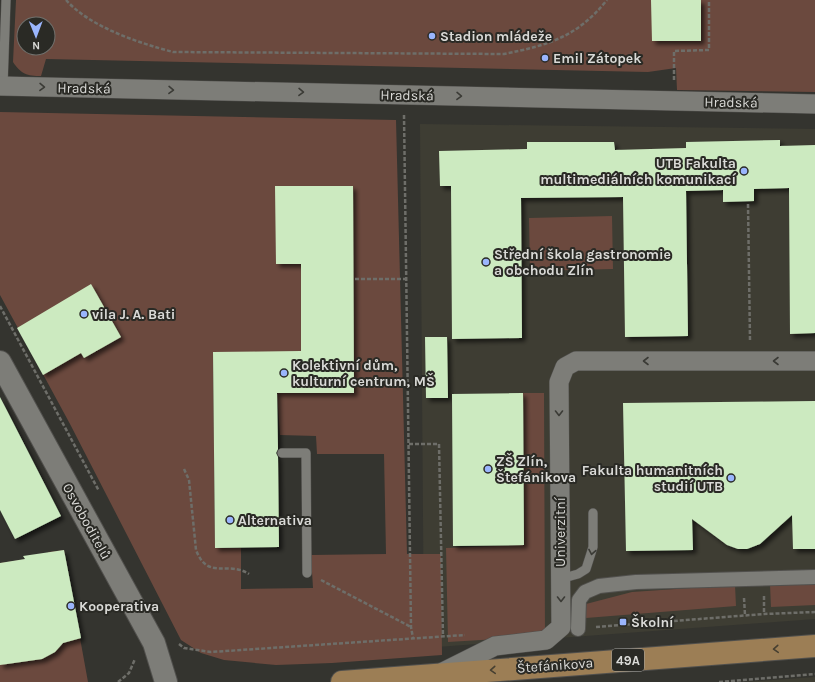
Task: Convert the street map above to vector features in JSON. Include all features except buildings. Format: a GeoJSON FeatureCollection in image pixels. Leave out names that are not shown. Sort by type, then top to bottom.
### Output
{"type":"FeatureCollection","features":[{"type":"Feature","properties":{"kind":"main road","name":"Štefánikova"},"geometry":{"type":"LineString","coordinates":[[342,682],[441,673],[815,646]]}},
{"type":"Feature","properties":{"kind":"street","name":"Hradská"},"geometry":{"type":"LineString","coordinates":[[1,86],[815,104]]}},
{"type":"Feature","properties":{"kind":"street","name":"Univerzitní"},"geometry":{"type":"LineString","coordinates":[[441,673],[495,646],[546,640],[561,627],[559,382],[565,367],[576,361],[815,361]]}},
{"type":"Feature","properties":{"kind":"street","name":"Osvoboditelů"},"geometry":{"type":"LineString","coordinates":[[0,362],[154,643],[166,682]]}},
{"type":"Feature","properties":{"kind":"street"},"geometry":{"type":"LineString","coordinates":[[578,629],[579,600],[585,592],[599,586],[636,582],[815,577]]}},
{"type":"Feature","properties":{"kind":"lane"},"geometry":{"type":"LineString","coordinates":[[1,86],[6,0]]}},
{"type":"Feature","properties":{"kind":"lane"},"geometry":{"type":"LineString","coordinates":[[282,453],[306,454],[307,573]]}},
{"type":"Feature","properties":{"kind":"lane"},"geometry":{"type":"LineString","coordinates":[[560,580],[586,569],[593,547],[593,513]]}},
{"type":"Feature","properties":{"kind":"path"},"geometry":{"type":"LineString","coordinates":[[66,0],[71,6],[99,24],[131,40],[172,52],[504,54],[539,47],[576,31],[594,16],[607,0]]}},
{"type":"Feature","properties":{"kind":"path"},"geometry":{"type":"LineString","coordinates":[[674,101],[674,51],[708,50],[709,0]]}},
{"type":"Feature","properties":{"kind":"path"},"geometry":{"type":"LineString","coordinates":[[404,95],[411,627],[413,638]]}},
{"type":"Feature","properties":{"kind":"path"},"geometry":{"type":"LineString","coordinates":[[748,204],[750,343]]}},
{"type":"Feature","properties":{"kind":"path"},"geometry":{"type":"LineString","coordinates":[[355,279],[406,278]]}},
{"type":"Feature","properties":{"kind":"path"},"geometry":{"type":"LineString","coordinates":[[409,444],[439,444],[443,637]]}},
{"type":"Feature","properties":{"kind":"path"},"geometry":{"type":"LineString","coordinates":[[184,469],[189,480],[196,550],[199,559],[207,567],[240,569],[249,574]]}},
{"type":"Feature","properties":{"kind":"path"},"geometry":{"type":"LineString","coordinates":[[307,573],[411,627]]}},
{"type":"Feature","properties":{"kind":"path"},"geometry":{"type":"LineString","coordinates":[[578,629],[764,614],[815,612]]}},
{"type":"Feature","properties":{"kind":"path"},"geometry":{"type":"LineString","coordinates":[[175,639],[184,648],[210,652],[466,635]]}},
{"type":"Feature","properties":{"kind":"path"},"geometry":{"type":"LineString","coordinates":[[118,682],[129,673],[135,659],[134,654]]}},
{"type":"Feature","properties":{"kind":"path"},"geometry":{"type":"LineString","coordinates":[[719,682],[815,674]]}},
{"type":"Feature","properties":{"kind":"shaded area","name":"Stadion mládeže"},"geometry":{"type":"Polygon","coordinates":[[[16,0],[815,0],[815,92],[677,90],[676,68],[648,72],[46,59],[41,76],[25,74],[13,62],[16,0]]]}},
{"type":"Feature","properties":{"kind":"shaded area"},"geometry":{"type":"Polygon","coordinates":[[[0,112],[396,120],[407,554],[441,554],[442,655],[332,663],[276,665],[224,660],[201,653],[181,640],[70,424],[0,295],[0,112]],[[213,353],[215,548],[241,548],[241,589],[313,588],[311,555],[386,554],[384,454],[317,454],[316,436],[280,435],[277,393],[213,353]]]}},
{"type":"Feature","properties":{"kind":"shaded area"},"geometry":{"type":"Polygon","coordinates":[[[420,124],[815,129],[815,619],[424,648],[420,124]]]}},
{"type":"Feature","properties":{"kind":"shaded area"},"geometry":{"type":"Polygon","coordinates":[[[612,216],[613,269],[530,271],[529,218],[612,216]]]}},
{"type":"Feature","properties":{"kind":"shaded area"},"geometry":{"type":"Polygon","coordinates":[[[523,393],[544,393],[545,636],[448,642],[446,548],[524,545],[523,393]]]}},
{"type":"Feature","properties":{"kind":"shaded area"},"geometry":{"type":"Polygon","coordinates":[[[64,550],[88,682],[0,682],[0,563],[48,556],[48,552],[64,550]]]}},
{"type":"Feature","properties":{"kind":"shaded area"},"geometry":{"type":"Polygon","coordinates":[[[770,584],[815,584],[815,605],[771,607],[770,584]]]}},
{"type":"Feature","properties":{"kind":"shaded area"},"geometry":{"type":"Polygon","coordinates":[[[735,585],[736,606],[586,618],[586,604],[632,592],[735,585]]]}},
{"type":"Feature","properties":{"kind":"shaded area"},"geometry":{"type":"Polygon","coordinates":[[[815,677],[815,682],[745,682],[815,677]]]}},
{"type":"Feature","properties":{"kind":"place","name":"Stadion mládeže"},"geometry":{"type":"Point","coordinates":[432,36]}},
{"type":"Feature","properties":{"kind":"place","name":"Emil Zátopek"},"geometry":{"type":"Point","coordinates":[545,58]}},
{"type":"Feature","properties":{"kind":"place","name":"UTB Fakulta multimediálních komunikací"},"geometry":{"type":"Point","coordinates":[744,171]}},
{"type":"Feature","properties":{"kind":"place","name":"Střední škola gastronomie a obchodu Zlín"},"geometry":{"type":"Point","coordinates":[486,262]}},
{"type":"Feature","properties":{"kind":"place","name":"vila J. A. Bati"},"geometry":{"type":"Point","coordinates":[84,314]}},
{"type":"Feature","properties":{"kind":"place","name":"Kolektivní dům, kulturní centrum, MŠ"},"geometry":{"type":"Point","coordinates":[284,373]}},
{"type":"Feature","properties":{"kind":"place","name":"ZŠ Zlín, Štefánikova"},"geometry":{"type":"Point","coordinates":[488,469]}},
{"type":"Feature","properties":{"kind":"place","name":"Fakulta humanitních studií UTB"},"geometry":{"type":"Point","coordinates":[731,478]}},
{"type":"Feature","properties":{"kind":"place","name":"Alternativa"},"geometry":{"type":"Point","coordinates":[230,520]}},
{"type":"Feature","properties":{"kind":"place","name":"Kooperativa"},"geometry":{"type":"Point","coordinates":[71,606]}},
{"type":"Feature","properties":{"kind":"place","name":"Školní"},"geometry":{"type":"Point","coordinates":[623,622]}}]}
